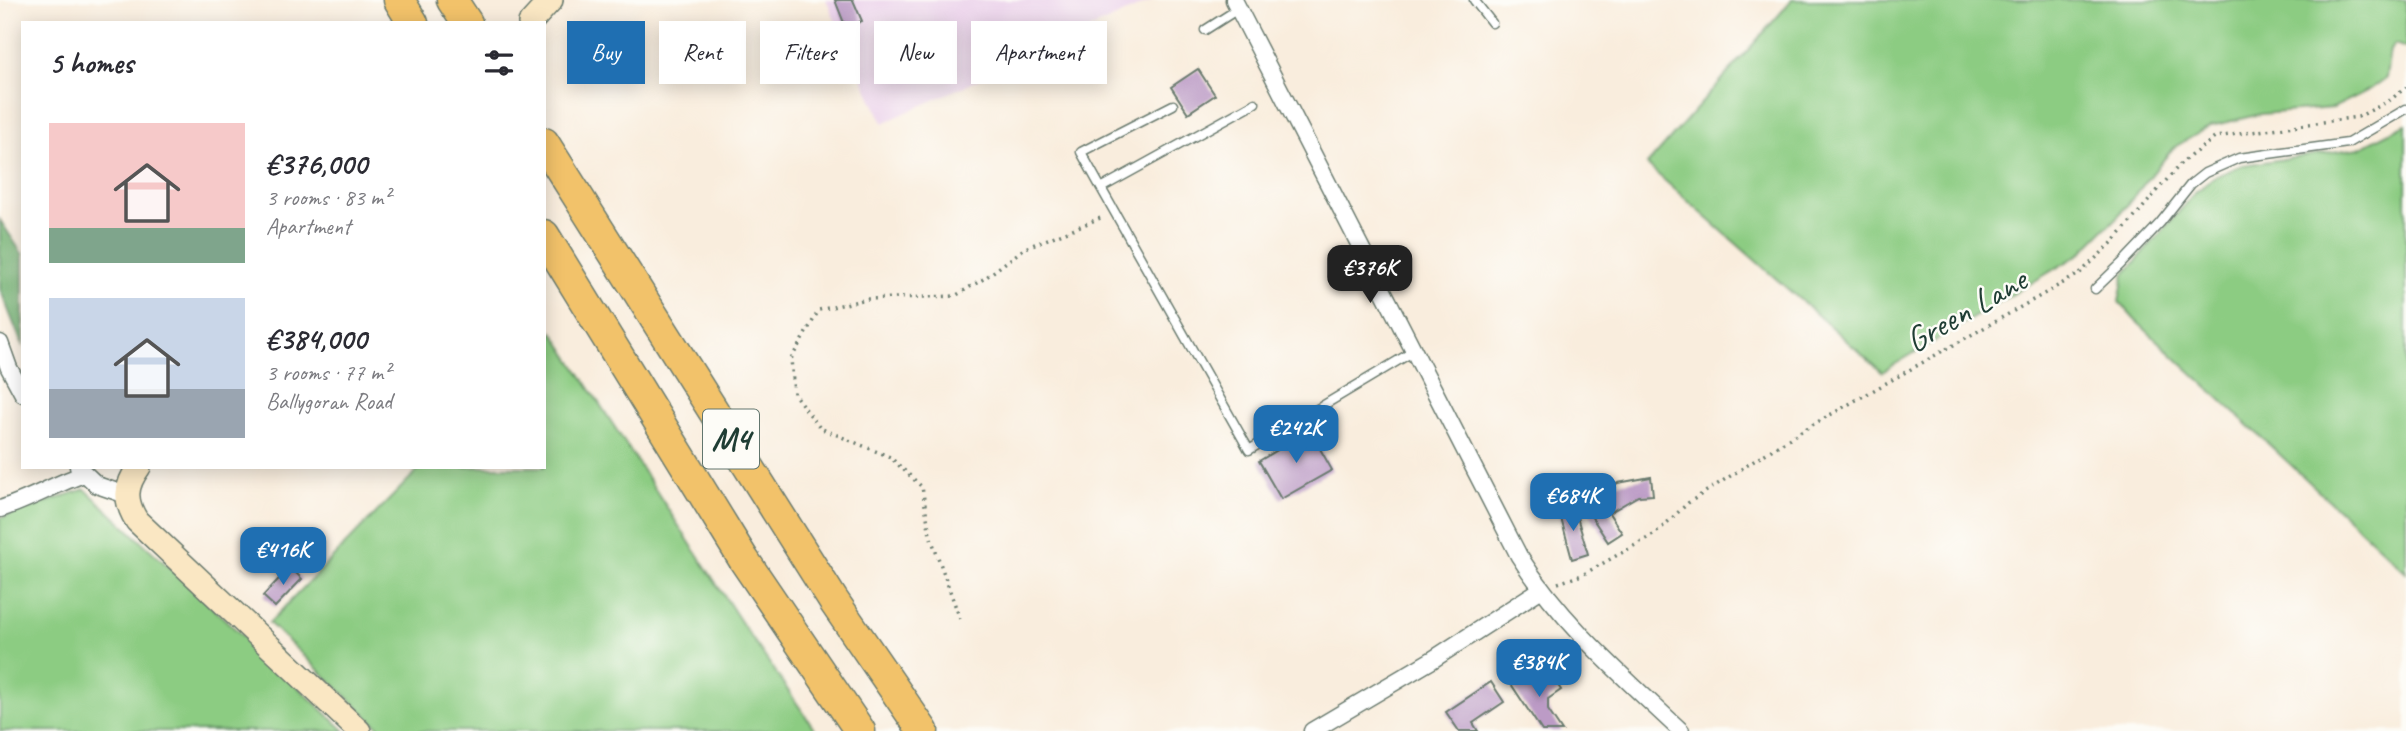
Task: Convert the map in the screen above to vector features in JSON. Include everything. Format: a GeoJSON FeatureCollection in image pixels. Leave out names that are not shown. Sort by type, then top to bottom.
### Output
{"type":"FeatureCollection","features":[{"type":"Feature","properties":{"kind":"highway"},"geometry":{"type":"LineString","coordinates":[[399,0],[412,21]]}},
{"type":"Feature","properties":{"kind":"highway"},"geometry":{"type":"LineString","coordinates":[[452,0],[466,21]]}},
{"type":"Feature","properties":{"kind":"highway","name":"M4"},"geometry":{"type":"LineString","coordinates":[[546,146],[833,600],[923,731]]}},
{"type":"Feature","properties":{"kind":"highway","name":"M4"},"geometry":{"type":"LineString","coordinates":[[546,238],[744,560],[860,731]]}},
{"type":"Feature","properties":{"kind":"main road"},"geometry":{"type":"LineString","coordinates":[[532,21],[551,0]]}},
{"type":"Feature","properties":{"kind":"main road"},"geometry":{"type":"LineString","coordinates":[[138,469],[131,478],[126,495],[129,509],[137,521],[359,731]]}},
{"type":"Feature","properties":{"kind":"street"},"geometry":{"type":"LineString","coordinates":[[1236,4],[1519,556],[1540,590],[1583,637],[1681,731]]}},
{"type":"Feature","properties":{"kind":"street"},"geometry":{"type":"LineString","coordinates":[[0,343],[21,390]]}},
{"type":"Feature","properties":{"kind":"street"},"geometry":{"type":"LineString","coordinates":[[0,509],[27,500],[81,471],[97,485],[126,495]]}},
{"type":"Feature","properties":{"kind":"street"},"geometry":{"type":"LineString","coordinates":[[1312,731],[1432,660],[1540,590]]}},
{"type":"Feature","properties":{"kind":"lane"},"geometry":{"type":"LineString","coordinates":[[1474,0],[1492,23]]}},
{"type":"Feature","properties":{"kind":"lane"},"geometry":{"type":"LineString","coordinates":[[1205,30],[1236,4]]}},
{"type":"Feature","properties":{"kind":"lane"},"geometry":{"type":"LineString","coordinates":[[1101,188],[1255,103]]}},
{"type":"Feature","properties":{"kind":"lane"},"geometry":{"type":"LineString","coordinates":[[1173,105],[1081,152],[1249,450],[1414,351]]}},
{"type":"Feature","properties":{"kind":"lane"},"geometry":{"type":"LineString","coordinates":[[2095,289],[2145,239],[2191,184],[2205,173],[2239,158],[2348,143],[2406,109]]}},
{"type":"Feature","properties":{"kind":"path","name":"Green Lane"},"geometry":{"type":"LineString","coordinates":[[1540,590],[1582,575],[1655,534],[1688,502],[1798,433],[2079,274],[2115,240],[2182,162],[2216,137],[2358,117],[2389,101],[2406,87]]}},
{"type":"Feature","properties":{"kind":"path"},"geometry":{"type":"LineString","coordinates":[[960,619],[930,536],[922,487],[890,457],[820,428],[793,394],[791,359],[819,310],[867,299],[955,296],[985,278],[1025,248],[1115,212]]}},
{"type":"Feature","properties":{"kind":"shaded area"},"geometry":{"type":"Polygon","coordinates":[[[826,0],[1153,0],[1107,21],[971,21],[971,83],[883,123],[860,73],[860,21],[836,21],[826,0]]]}},
{"type":"Feature","properties":{"kind":"green space"},"geometry":{"type":"Polygon","coordinates":[[[1792,0],[2406,0],[2406,48],[2395,44],[2390,50],[2386,78],[2371,89],[2333,108],[2261,114],[2211,126],[2173,148],[2119,215],[2080,254],[1882,372],[1647,165],[1792,0]]]}},
{"type":"Feature","properties":{"kind":"green space"},"geometry":{"type":"Polygon","coordinates":[[[2406,124],[2406,572],[2135,320],[2119,302],[2124,275],[2196,192],[2216,176],[2243,165],[2359,148],[2406,124]]]}},
{"type":"Feature","properties":{"kind":"green space"},"geometry":{"type":"Polygon","coordinates":[[[0,220],[21,252],[21,342],[0,289],[0,220]]]}},
{"type":"Feature","properties":{"kind":"green space"},"geometry":{"type":"Polygon","coordinates":[[[553,332],[747,631],[816,731],[383,731],[269,623],[419,469],[546,469],[546,339],[553,332]]]}},
{"type":"Feature","properties":{"kind":"green space"},"geometry":{"type":"Polygon","coordinates":[[[85,489],[345,731],[0,731],[0,518],[85,489]]]}},
{"type":"Feature","properties":{"kind":"building"},"geometry":{"type":"Polygon","coordinates":[[[835,0],[853,0],[862,21],[843,21],[835,0]]]}},
{"type":"Feature","properties":{"kind":"building"},"geometry":{"type":"Polygon","coordinates":[[[1198,69],[1215,95],[1188,113],[1171,87],[1198,69]]]}},
{"type":"Feature","properties":{"kind":"building"},"geometry":{"type":"Polygon","coordinates":[[[1310,431],[1332,470],[1281,499],[1259,461],[1310,431]]]}},
{"type":"Feature","properties":{"kind":"building"},"geometry":{"type":"Polygon","coordinates":[[[1651,477],[1653,495],[1638,496],[1609,513],[1622,533],[1608,542],[1584,505],[1618,483],[1651,477]]]}},
{"type":"Feature","properties":{"kind":"building"},"geometry":{"type":"Polygon","coordinates":[[[1574,507],[1588,554],[1572,559],[1559,511],[1574,507]]]}},
{"type":"Feature","properties":{"kind":"building"},"geometry":{"type":"Polygon","coordinates":[[[290,567],[302,579],[275,607],[263,596],[290,567]]]}},
{"type":"Feature","properties":{"kind":"building"},"geometry":{"type":"Polygon","coordinates":[[[1550,673],[1561,690],[1548,699],[1548,710],[1562,731],[1542,731],[1511,684],[1526,674],[1532,683],[1550,673]]]}},
{"type":"Feature","properties":{"kind":"building"},"geometry":{"type":"Polygon","coordinates":[[[1491,682],[1504,702],[1473,723],[1478,731],[1459,731],[1446,712],[1491,682]]]}}]}
